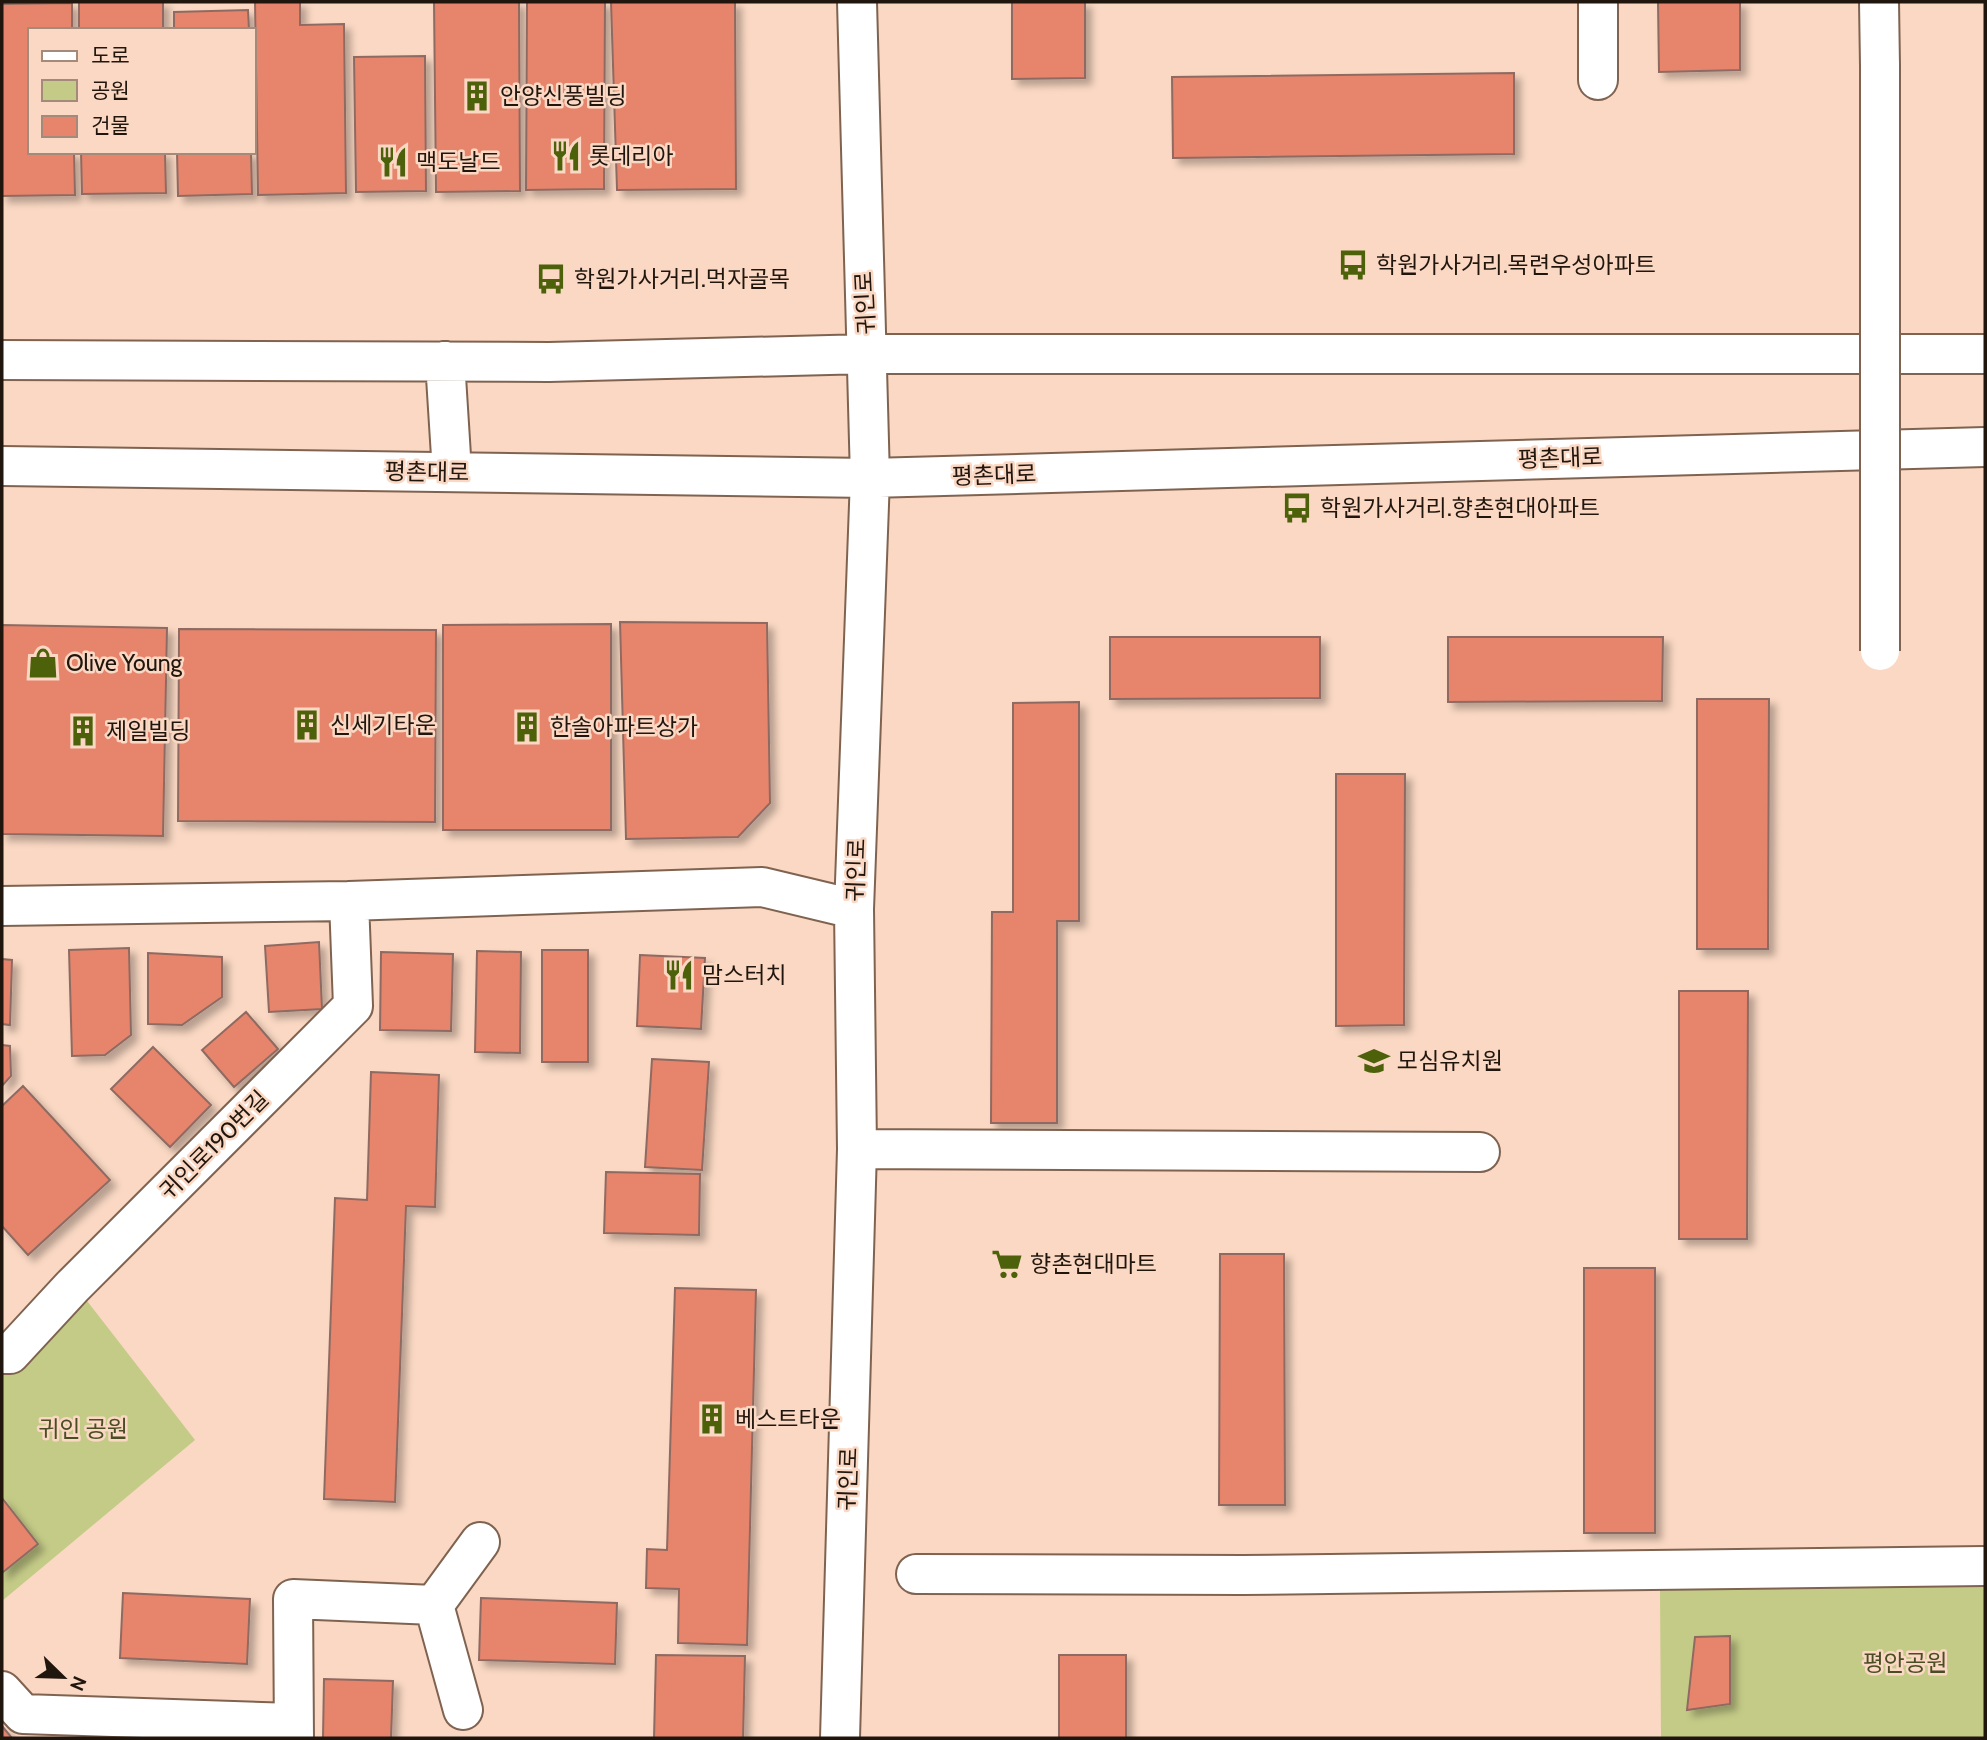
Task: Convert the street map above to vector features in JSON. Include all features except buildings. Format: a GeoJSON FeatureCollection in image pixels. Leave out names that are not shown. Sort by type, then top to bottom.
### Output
{"type":"FeatureCollection","features":[{"type":"Feature","properties":{"kind":"street","name":"귀인로"},"geometry":{"type":"LineString","coordinates":[[840,1738],[857,1149],[854,909],[870,478],[857,2]]}},
{"type":"Feature","properties":{"kind":"street"},"geometry":{"type":"LineString","coordinates":[[1598,2],[1598,80]]}},
{"type":"Feature","properties":{"kind":"street"},"geometry":{"type":"LineString","coordinates":[[1879,2],[1880,651]]}},
{"type":"Feature","properties":{"kind":"street"},"geometry":{"type":"LineString","coordinates":[[2,360],[445,361],[868,355],[1985,355]]}},
{"type":"Feature","properties":{"kind":"street"},"geometry":{"type":"LineString","coordinates":[[445,361],[452,472]]}},
{"type":"Feature","properties":{"kind":"street","name":"평촌대로"},"geometry":{"type":"LineString","coordinates":[[2,466],[870,478],[1985,447]]}},
{"type":"Feature","properties":{"kind":"street"},"geometry":{"type":"LineString","coordinates":[[2,906],[349,901],[762,887],[854,909]]}},
{"type":"Feature","properties":{"kind":"street","name":"귀인로190번길"},"geometry":{"type":"LineString","coordinates":[[2,1354],[10,1354],[72,1287],[353,1006],[349,901]]}},
{"type":"Feature","properties":{"kind":"street"},"geometry":{"type":"LineString","coordinates":[[857,1149],[1480,1152]]}},
{"type":"Feature","properties":{"kind":"street"},"geometry":{"type":"LineString","coordinates":[[434,1605],[480,1542]]}},
{"type":"Feature","properties":{"kind":"street"},"geometry":{"type":"LineString","coordinates":[[916,1574],[1243,1575],[1985,1566]]}},
{"type":"Feature","properties":{"kind":"street"},"geometry":{"type":"LineString","coordinates":[[2,1691],[23,1714],[293,1731],[293,1600],[434,1605]]}},
{"type":"Feature","properties":{"kind":"street"},"geometry":{"type":"LineString","coordinates":[[434,1605],[463,1710]]}},
{"type":"Feature","properties":{"kind":"green space","name":"귀인 공원"},"geometry":{"type":"Polygon","coordinates":[[[84,1297],[195,1440],[2,1601],[2,1365],[84,1297]]]}},
{"type":"Feature","properties":{"kind":"green space","name":"평안공원"},"geometry":{"type":"Polygon","coordinates":[[[1985,1586],[1985,1738],[1661,1738],[1660,1589],[1985,1586]]]}},
{"type":"Feature","properties":{"kind":"place","name":"안양신풍빌딩"},"geometry":{"type":"Point","coordinates":[477,96]}},
{"type":"Feature","properties":{"kind":"place","name":"롯데리아"},"geometry":{"type":"Point","coordinates":[566,156]}},
{"type":"Feature","properties":{"kind":"place","name":"맥도날드"},"geometry":{"type":"Point","coordinates":[393,162]}},
{"type":"Feature","properties":{"kind":"place","name":"학원가사거리.목련우성아파트"},"geometry":{"type":"Point","coordinates":[1353,265]}},
{"type":"Feature","properties":{"kind":"place","name":"학원가사거리.먹자골목"},"geometry":{"type":"Point","coordinates":[551,279]}},
{"type":"Feature","properties":{"kind":"place","name":"학원가사거리.향촌현대아파트"},"geometry":{"type":"Point","coordinates":[1297,508]}},
{"type":"Feature","properties":{"kind":"place","name":"Olive Young"},"geometry":{"type":"Point","coordinates":[43,663]}},
{"type":"Feature","properties":{"kind":"place","name":"신세기타운"},"geometry":{"type":"Point","coordinates":[307,725]}},
{"type":"Feature","properties":{"kind":"place","name":"한솔아파트상가"},"geometry":{"type":"Point","coordinates":[527,727]}},
{"type":"Feature","properties":{"kind":"place","name":"제일빌딩"},"geometry":{"type":"Point","coordinates":[83,731]}},
{"type":"Feature","properties":{"kind":"place","name":"맘스터치"},"geometry":{"type":"Point","coordinates":[679,975]}},
{"type":"Feature","properties":{"kind":"place","name":"모심유치원"},"geometry":{"type":"Point","coordinates":[1374,1061]}},
{"type":"Feature","properties":{"kind":"place","name":"향촌현대마트"},"geometry":{"type":"Point","coordinates":[1007,1264]}},
{"type":"Feature","properties":{"kind":"place","name":"베스트타운"},"geometry":{"type":"Point","coordinates":[712,1419]}}]}
